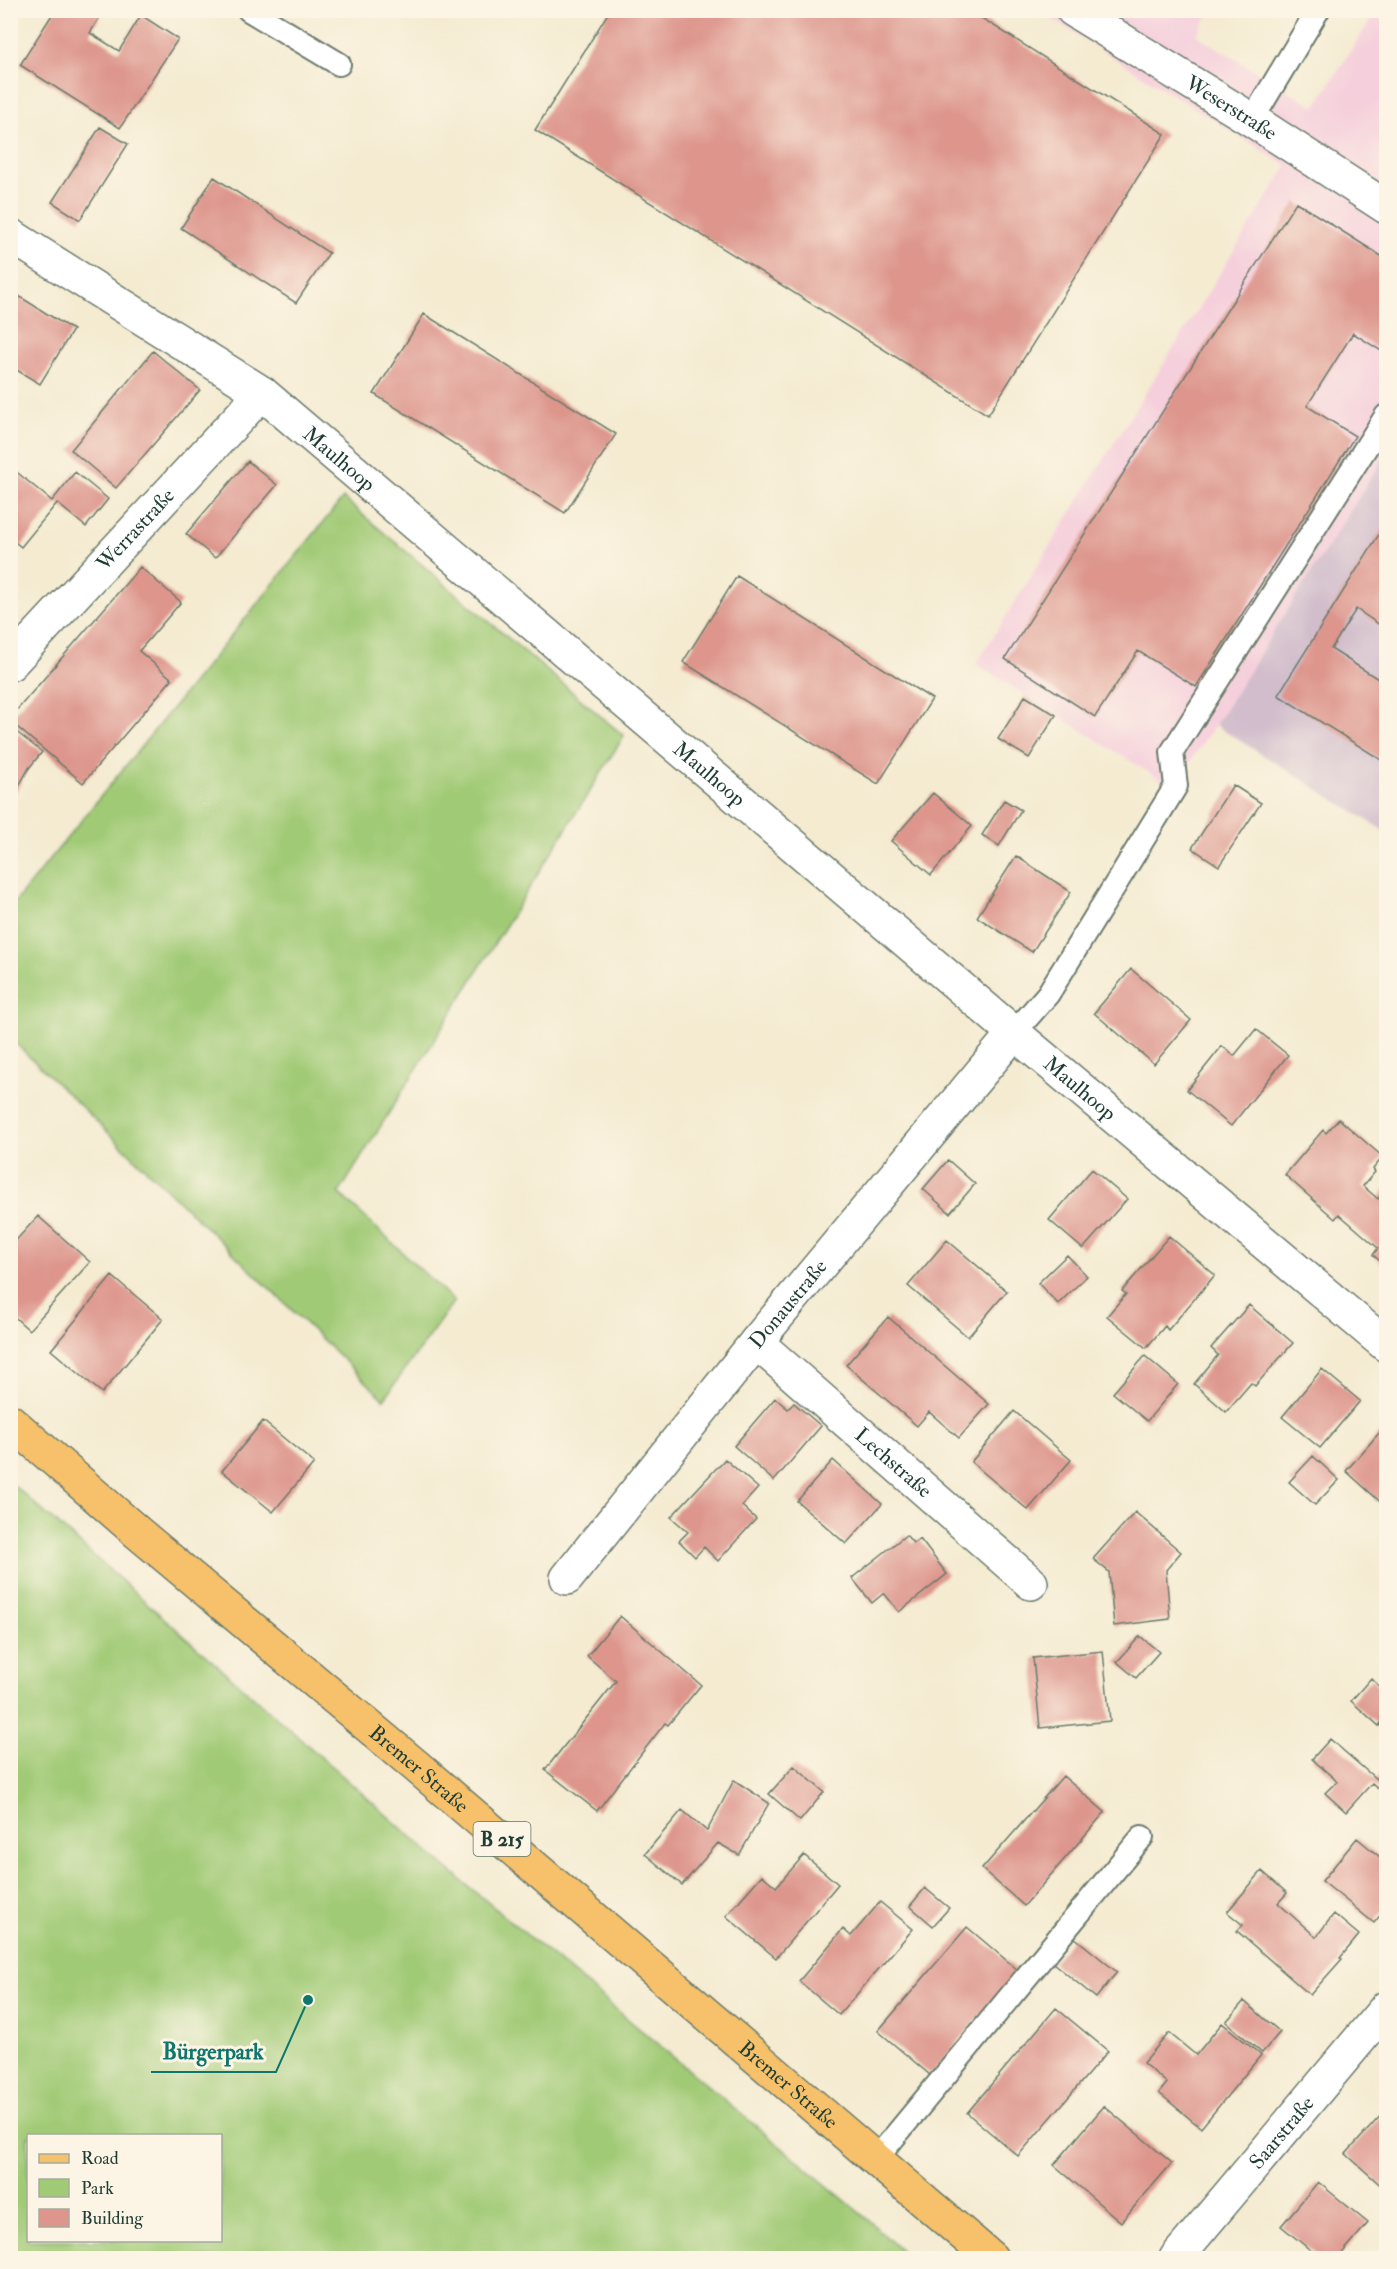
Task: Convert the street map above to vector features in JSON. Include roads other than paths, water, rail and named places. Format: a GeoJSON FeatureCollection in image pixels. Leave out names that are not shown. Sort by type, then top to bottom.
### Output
{"type":"FeatureCollection","features":[{"type":"Feature","properties":{"kind":"main road","name":"Bremer Straße"},"geometry":{"type":"LineString","coordinates":[[10,1421],[137,1532],[416,1766],[991,2259]]}},
{"type":"Feature","properties":{"kind":"street","name":"Weserstraße"},"geometry":{"type":"LineString","coordinates":[[1073,10],[1386,207]]}},
{"type":"Feature","properties":{"kind":"street","name":"Maulhoop"},"geometry":{"type":"LineString","coordinates":[[10,235],[262,393],[1014,1033],[1386,1345]]}},
{"type":"Feature","properties":{"kind":"street","name":"Werrastraße"},"geometry":{"type":"LineString","coordinates":[[10,664],[262,393]]}},
{"type":"Feature","properties":{"kind":"street","name":"Donaustraße"},"geometry":{"type":"LineString","coordinates":[[567,1578],[756,1342],[1014,1033]]}},
{"type":"Feature","properties":{"kind":"street","name":"Lechstraße"},"geometry":{"type":"LineString","coordinates":[[756,1342],[1031,1583]]}},
{"type":"Feature","properties":{"kind":"street","name":"Saarstraße"},"geometry":{"type":"LineString","coordinates":[[1176,2259],[1386,2008]]}},
{"type":"Feature","properties":{"kind":"lane"},"geometry":{"type":"LineString","coordinates":[[249,10],[339,64]]}},
{"type":"Feature","properties":{"kind":"lane"},"geometry":{"type":"LineString","coordinates":[[1251,120],[1318,10]]}},
{"type":"Feature","properties":{"kind":"lane"},"geometry":{"type":"LineString","coordinates":[[1014,1033],[1048,994],[1176,786],[1172,752],[1386,416]]}},
{"type":"Feature","properties":{"kind":"lane"},"geometry":{"type":"LineString","coordinates":[[876,2159],[1142,1837]]}},
{"type":"Feature","properties":{"kind":"place","name":"Bürgerpark"},"geometry":{"type":"Point","coordinates":[308,2000]}}]}
